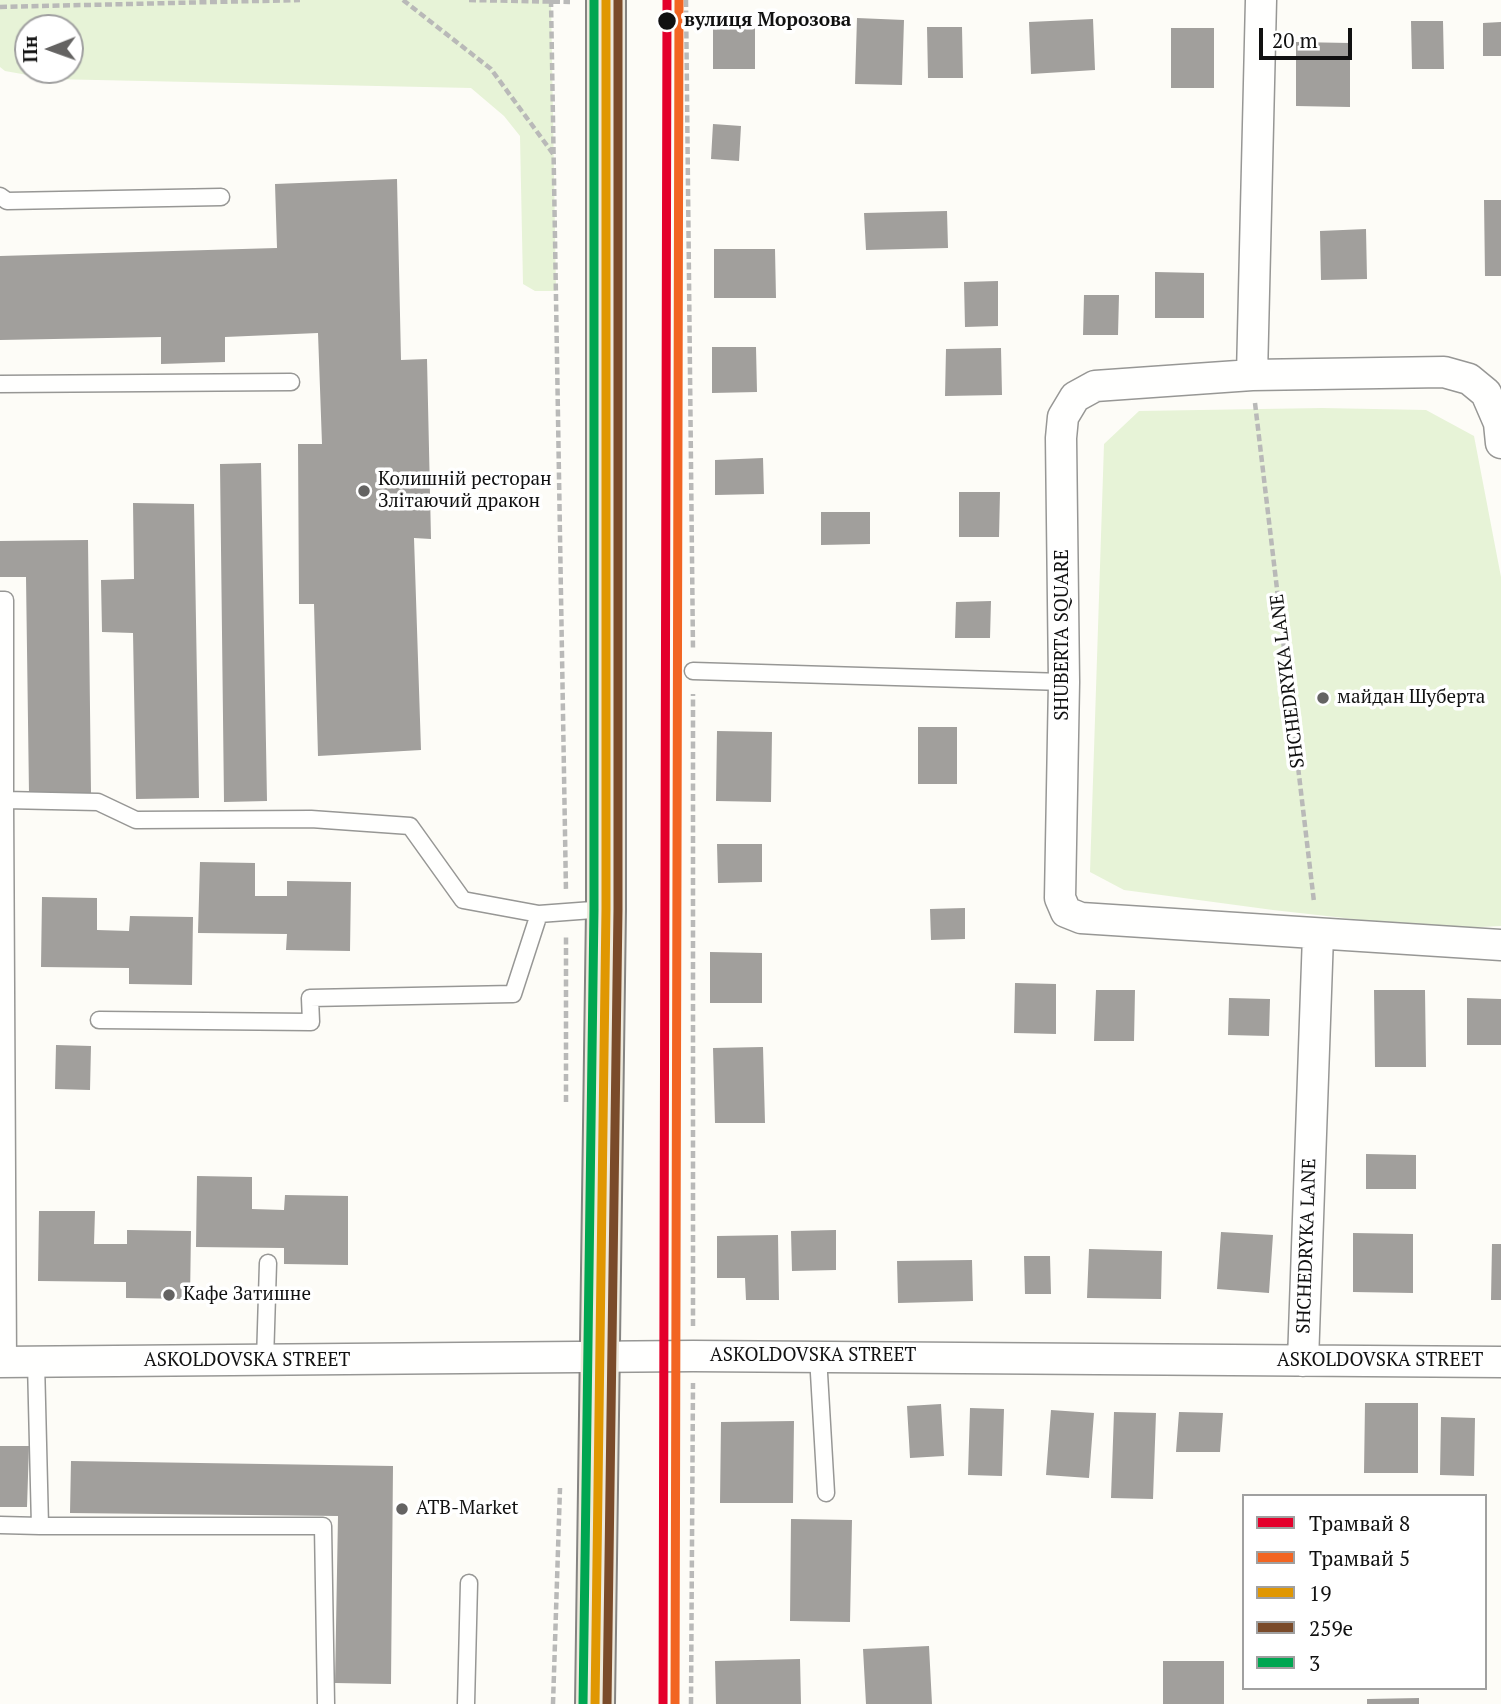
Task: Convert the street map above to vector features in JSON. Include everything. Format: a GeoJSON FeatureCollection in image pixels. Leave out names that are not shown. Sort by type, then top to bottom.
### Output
{"type":"FeatureCollection","features":[{"type":"Feature","properties":{"kind":"main road"},"geometry":{"type":"LineString","coordinates":[[588,1],[606,909],[595,1704]]}},
{"type":"Feature","properties":{"kind":"street"},"geometry":{"type":"LineString","coordinates":[[1252,375],[1261,0]]}},
{"type":"Feature","properties":{"kind":"street","name":"SHUBERTA SQUARE"},"geometry":{"type":"LineString","coordinates":[[1501,443],[1499,423],[1486,393],[1469,379],[1444,372],[1252,375],[1095,387],[1075,397],[1063,417],[1064,682],[1060,898],[1066,912],[1081,918],[1501,945]]}},
{"type":"Feature","properties":{"kind":"street","name":"SHCHEDRYKA LANE"},"geometry":{"type":"LineString","coordinates":[[1303,1361],[1318,934]]}},
{"type":"Feature","properties":{"kind":"street","name":"ASKOLDOVSKA STREET"},"geometry":{"type":"LineString","coordinates":[[15,1362],[693,1356],[1501,1362]]}},
{"type":"Feature","properties":{"kind":"lane"},"geometry":{"type":"LineString","coordinates":[[0,196],[7,201],[221,197]]}},
{"type":"Feature","properties":{"kind":"lane"},"geometry":{"type":"LineString","coordinates":[[0,384],[292,382]]}},
{"type":"Feature","properties":{"kind":"lane"},"geometry":{"type":"LineString","coordinates":[[0,600],[5,600],[5,800],[15,1362],[40,1526]]}},
{"type":"Feature","properties":{"kind":"lane"},"geometry":{"type":"LineString","coordinates":[[694,671],[1064,682]]}},
{"type":"Feature","properties":{"kind":"lane"},"geometry":{"type":"LineString","coordinates":[[5,800],[98,802],[136,820],[311,819],[410,826],[463,900],[539,914],[606,909]]}},
{"type":"Feature","properties":{"kind":"lane"},"geometry":{"type":"LineString","coordinates":[[100,1020],[311,1022],[310,998],[513,994],[539,914]]}},
{"type":"Feature","properties":{"kind":"lane"},"geometry":{"type":"LineString","coordinates":[[265,1361],[268,1263]]}},
{"type":"Feature","properties":{"kind":"lane"},"geometry":{"type":"LineString","coordinates":[[818,1356],[826,1493]]}},
{"type":"Feature","properties":{"kind":"lane"},"geometry":{"type":"LineString","coordinates":[[0,1525],[323,1527],[326,1704]]}},
{"type":"Feature","properties":{"kind":"lane"},"geometry":{"type":"LineString","coordinates":[[466,1704],[469,1583]]}},
{"type":"Feature","properties":{"kind":"path"},"geometry":{"type":"LineString","coordinates":[[0,7],[300,0]]}},
{"type":"Feature","properties":{"kind":"path"},"geometry":{"type":"LineString","coordinates":[[403,0],[491,69],[554,155]]}},
{"type":"Feature","properties":{"kind":"path"},"geometry":{"type":"LineString","coordinates":[[469,0],[588,1]]}},
{"type":"Feature","properties":{"kind":"path"},"geometry":{"type":"LineString","coordinates":[[551,1],[566,911],[566,1107]]}},
{"type":"Feature","properties":{"kind":"path","name":"SHCHEDRYKA LANE"},"geometry":{"type":"LineString","coordinates":[[1252,375],[1318,934]]}},
{"type":"Feature","properties":{"kind":"path"},"geometry":{"type":"LineString","coordinates":[[691,1704],[693,1356]]}},
{"type":"Feature","properties":{"kind":"path"},"geometry":{"type":"LineString","coordinates":[[553,1704],[561,1482]]}},
{"type":"Feature","properties":{"kind":"green space"},"geometry":{"type":"Polygon","coordinates":[[[0,0],[551,0],[556,291],[535,291],[523,284],[520,136],[504,116],[471,88],[84,80],[84,14],[14,14],[14,73],[0,67],[0,0]]]}},
{"type":"Feature","properties":{"kind":"green space"},"geometry":{"type":"Polygon","coordinates":[[[1322,408],[1426,410],[1474,436],[1501,577],[1501,926],[1442,929],[1273,910],[1124,890],[1090,872],[1104,444],[1139,411],[1322,408]]]}},
{"type":"Feature","properties":{"kind":"building"},"geometry":{"type":"Polygon","coordinates":[[[857,18],[904,20],[902,85],[855,84],[857,18]]]}},
{"type":"Feature","properties":{"kind":"building"},"geometry":{"type":"Polygon","coordinates":[[[1093,19],[1095,70],[1031,74],[1029,22],[1093,19]]]}},
{"type":"Feature","properties":{"kind":"building"},"geometry":{"type":"Polygon","coordinates":[[[1411,21],[1443,21],[1444,69],[1412,69],[1411,21]]]}},
{"type":"Feature","properties":{"kind":"building"},"geometry":{"type":"Polygon","coordinates":[[[1501,22],[1501,56],[1483,56],[1483,23],[1501,22]]]}},
{"type":"Feature","properties":{"kind":"building"},"geometry":{"type":"Polygon","coordinates":[[[755,27],[755,69],[713,69],[713,28],[755,27]]]}},
{"type":"Feature","properties":{"kind":"building"},"geometry":{"type":"Polygon","coordinates":[[[927,27],[962,27],[963,78],[928,78],[927,27]]]}},
{"type":"Feature","properties":{"kind":"building"},"geometry":{"type":"Polygon","coordinates":[[[1171,28],[1214,28],[1214,88],[1171,88],[1171,28]]]}},
{"type":"Feature","properties":{"kind":"building"},"geometry":{"type":"Polygon","coordinates":[[[1296,42],[1350,43],[1350,107],[1296,106],[1296,42]]]}},
{"type":"Feature","properties":{"kind":"building"},"geometry":{"type":"Polygon","coordinates":[[[713,124],[741,126],[739,161],[711,159],[713,124]]]}},
{"type":"Feature","properties":{"kind":"building","name":"Колишній ресторан Злітаючий дракон"},"geometry":{"type":"Polygon","coordinates":[[[397,179],[401,360],[427,359],[431,539],[414,538],[421,750],[318,756],[314,604],[299,604],[298,444],[322,444],[318,333],[225,337],[225,362],[161,364],[161,337],[0,340],[0,256],[277,248],[275,184],[397,179]]]}},
{"type":"Feature","properties":{"kind":"building"},"geometry":{"type":"Polygon","coordinates":[[[1484,200],[1501,200],[1501,276],[1485,276],[1484,200]]]}},
{"type":"Feature","properties":{"kind":"building"},"geometry":{"type":"Polygon","coordinates":[[[947,211],[948,248],[866,250],[864,213],[947,211]]]}},
{"type":"Feature","properties":{"kind":"building"},"geometry":{"type":"Polygon","coordinates":[[[1366,229],[1367,279],[1321,280],[1320,231],[1366,229]]]}},
{"type":"Feature","properties":{"kind":"building"},"geometry":{"type":"Polygon","coordinates":[[[714,249],[775,249],[776,298],[714,298],[714,249]]]}},
{"type":"Feature","properties":{"kind":"building"},"geometry":{"type":"Polygon","coordinates":[[[1155,272],[1204,273],[1204,318],[1155,318],[1155,272]]]}},
{"type":"Feature","properties":{"kind":"building"},"geometry":{"type":"Polygon","coordinates":[[[998,281],[998,326],[965,327],[964,282],[998,281]]]}},
{"type":"Feature","properties":{"kind":"building"},"geometry":{"type":"Polygon","coordinates":[[[1084,295],[1119,295],[1118,335],[1083,335],[1084,295]]]}},
{"type":"Feature","properties":{"kind":"building"},"geometry":{"type":"Polygon","coordinates":[[[712,347],[756,347],[757,392],[712,393],[712,347]]]}},
{"type":"Feature","properties":{"kind":"building"},"geometry":{"type":"Polygon","coordinates":[[[1001,348],[1002,395],[945,396],[946,349],[1001,348]]]}},
{"type":"Feature","properties":{"kind":"building"},"geometry":{"type":"Polygon","coordinates":[[[763,458],[764,494],[715,495],[715,460],[763,458]]]}},
{"type":"Feature","properties":{"kind":"building"},"geometry":{"type":"Polygon","coordinates":[[[261,463],[267,801],[224,802],[220,464],[261,463]]]}},
{"type":"Feature","properties":{"kind":"building"},"geometry":{"type":"Polygon","coordinates":[[[959,492],[1000,492],[999,537],[959,537],[959,492]]]}},
{"type":"Feature","properties":{"kind":"building"},"geometry":{"type":"Polygon","coordinates":[[[133,503],[194,504],[199,798],[136,799],[133,633],[102,632],[101,580],[134,579],[133,503]]]}},
{"type":"Feature","properties":{"kind":"building"},"geometry":{"type":"Polygon","coordinates":[[[821,512],[870,512],[870,544],[821,545],[821,512]]]}},
{"type":"Feature","properties":{"kind":"building"},"geometry":{"type":"Polygon","coordinates":[[[88,540],[91,793],[29,794],[26,577],[0,577],[0,541],[88,540]]]}},
{"type":"Feature","properties":{"kind":"building"},"geometry":{"type":"Polygon","coordinates":[[[991,601],[990,638],[955,638],[956,602],[991,601]]]}},
{"type":"Feature","properties":{"kind":"building"},"geometry":{"type":"Polygon","coordinates":[[[918,727],[957,727],[957,784],[918,784],[918,727]]]}},
{"type":"Feature","properties":{"kind":"building"},"geometry":{"type":"Polygon","coordinates":[[[717,731],[772,732],[771,802],[716,801],[717,731]]]}},
{"type":"Feature","properties":{"kind":"building"},"geometry":{"type":"Polygon","coordinates":[[[717,844],[762,844],[762,882],[718,883],[717,844]]]}},
{"type":"Feature","properties":{"kind":"building"},"geometry":{"type":"Polygon","coordinates":[[[200,862],[255,863],[255,896],[287,896],[287,881],[351,882],[350,951],[286,950],[287,934],[198,933],[200,862]]]}},
{"type":"Feature","properties":{"kind":"building"},"geometry":{"type":"Polygon","coordinates":[[[42,897],[97,898],[97,930],[129,931],[130,916],[193,917],[192,985],[129,984],[129,968],[41,967],[42,897]]]}},
{"type":"Feature","properties":{"kind":"building"},"geometry":{"type":"Polygon","coordinates":[[[965,908],[965,939],[931,940],[930,909],[965,908]]]}},
{"type":"Feature","properties":{"kind":"building"},"geometry":{"type":"Polygon","coordinates":[[[710,952],[762,953],[762,1003],[710,1003],[710,952]]]}},
{"type":"Feature","properties":{"kind":"building"},"geometry":{"type":"Polygon","coordinates":[[[1015,983],[1056,984],[1056,1034],[1014,1033],[1015,983]]]}},
{"type":"Feature","properties":{"kind":"building"},"geometry":{"type":"Polygon","coordinates":[[[1096,990],[1135,990],[1134,1041],[1094,1041],[1096,990]]]}},
{"type":"Feature","properties":{"kind":"building"},"geometry":{"type":"Polygon","coordinates":[[[1374,990],[1425,990],[1426,1067],[1375,1067],[1374,990]]]}},
{"type":"Feature","properties":{"kind":"building"},"geometry":{"type":"Polygon","coordinates":[[[1229,998],[1270,999],[1269,1036],[1228,1035],[1229,998]]]}},
{"type":"Feature","properties":{"kind":"building"},"geometry":{"type":"Polygon","coordinates":[[[1467,998],[1501,999],[1501,1045],[1467,1045],[1467,998]]]}},
{"type":"Feature","properties":{"kind":"building"},"geometry":{"type":"Polygon","coordinates":[[[56,1045],[91,1046],[90,1090],[55,1089],[56,1045]]]}},
{"type":"Feature","properties":{"kind":"building"},"geometry":{"type":"Polygon","coordinates":[[[763,1047],[765,1123],[715,1123],[713,1048],[763,1047]]]}},
{"type":"Feature","properties":{"kind":"building"},"geometry":{"type":"Polygon","coordinates":[[[1366,1154],[1416,1155],[1416,1189],[1366,1189],[1366,1154]]]}},
{"type":"Feature","properties":{"kind":"building"},"geometry":{"type":"Polygon","coordinates":[[[197,1176],[252,1177],[252,1209],[284,1210],[285,1195],[348,1196],[348,1265],[284,1264],[284,1248],[196,1247],[197,1176]]]}},
{"type":"Feature","properties":{"kind":"building"},"geometry":{"type":"Polygon","coordinates":[[[39,1211],[95,1211],[94,1244],[127,1244],[127,1230],[191,1231],[190,1299],[126,1298],[126,1282],[38,1281],[39,1211]]]}},
{"type":"Feature","properties":{"kind":"building"},"geometry":{"type":"Polygon","coordinates":[[[836,1230],[836,1270],[792,1271],[791,1231],[836,1230]]]}},
{"type":"Feature","properties":{"kind":"building"},"geometry":{"type":"Polygon","coordinates":[[[1221,1232],[1273,1235],[1269,1293],[1217,1289],[1221,1232]]]}},
{"type":"Feature","properties":{"kind":"building"},"geometry":{"type":"Polygon","coordinates":[[[1353,1233],[1413,1234],[1413,1293],[1353,1292],[1353,1233]]]}},
{"type":"Feature","properties":{"kind":"building"},"geometry":{"type":"Polygon","coordinates":[[[778,1235],[779,1300],[746,1300],[745,1278],[717,1278],[717,1236],[778,1235]]]}},
{"type":"Feature","properties":{"kind":"building"},"geometry":{"type":"Polygon","coordinates":[[[1492,1244],[1501,1244],[1501,1300],[1491,1300],[1492,1244]]]}},
{"type":"Feature","properties":{"kind":"building"},"geometry":{"type":"Polygon","coordinates":[[[1089,1249],[1162,1251],[1161,1299],[1087,1298],[1089,1249]]]}},
{"type":"Feature","properties":{"kind":"building"},"geometry":{"type":"Polygon","coordinates":[[[1024,1256],[1050,1256],[1051,1294],[1025,1294],[1024,1256]]]}},
{"type":"Feature","properties":{"kind":"building"},"geometry":{"type":"Polygon","coordinates":[[[972,1260],[973,1301],[898,1303],[897,1261],[972,1260]]]}},
{"type":"Feature","properties":{"kind":"building"},"geometry":{"type":"Polygon","coordinates":[[[1365,1403],[1418,1403],[1418,1473],[1364,1473],[1365,1403]]]}},
{"type":"Feature","properties":{"kind":"building"},"geometry":{"type":"Polygon","coordinates":[[[941,1404],[944,1456],[910,1458],[907,1406],[941,1404]]]}},
{"type":"Feature","properties":{"kind":"building"},"geometry":{"type":"Polygon","coordinates":[[[970,1408],[1004,1409],[1002,1476],[968,1475],[970,1408]]]}},
{"type":"Feature","properties":{"kind":"building"},"geometry":{"type":"Polygon","coordinates":[[[1051,1410],[1094,1413],[1089,1478],[1046,1475],[1051,1410]]]}},
{"type":"Feature","properties":{"kind":"building"},"geometry":{"type":"Polygon","coordinates":[[[1114,1412],[1156,1413],[1153,1499],[1111,1498],[1114,1412]]]}},
{"type":"Feature","properties":{"kind":"building"},"geometry":{"type":"Polygon","coordinates":[[[1179,1412],[1223,1413],[1220,1452],[1176,1452],[1179,1412]]]}},
{"type":"Feature","properties":{"kind":"building"},"geometry":{"type":"Polygon","coordinates":[[[1441,1417],[1475,1418],[1474,1476],[1440,1475],[1441,1417]]]}},
{"type":"Feature","properties":{"kind":"building"},"geometry":{"type":"Polygon","coordinates":[[[794,1421],[793,1503],[720,1503],[721,1422],[794,1421]]]}},
{"type":"Feature","properties":{"kind":"building"},"geometry":{"type":"Polygon","coordinates":[[[0,1446],[29,1446],[27,1507],[0,1507],[0,1446]]]}},
{"type":"Feature","properties":{"kind":"building"},"geometry":{"type":"Polygon","coordinates":[[[71,1461],[393,1466],[391,1684],[335,1683],[338,1516],[70,1513],[71,1461]]]}},
{"type":"Feature","properties":{"kind":"building"},"geometry":{"type":"Polygon","coordinates":[[[791,1519],[852,1520],[850,1622],[790,1621],[791,1519]]]}},
{"type":"Feature","properties":{"kind":"building"},"geometry":{"type":"Polygon","coordinates":[[[929,1646],[932,1704],[866,1704],[863,1649],[929,1646]]]}},
{"type":"Feature","properties":{"kind":"building"},"geometry":{"type":"Polygon","coordinates":[[[800,1659],[801,1704],[716,1704],[715,1661],[800,1659]]]}},
{"type":"Feature","properties":{"kind":"building"},"geometry":{"type":"Polygon","coordinates":[[[1163,1661],[1224,1661],[1224,1704],[1163,1704],[1163,1661]]]}},
{"type":"Feature","properties":{"kind":"building"},"geometry":{"type":"Polygon","coordinates":[[[1419,1698],[1419,1704],[1367,1704],[1367,1699],[1419,1698]]]}},
{"type":"Feature","properties":{"kind":"tram line","name":"8"},"geometry":{"type":"LineString","coordinates":[[663,1704],[667,0]]}},
{"type":"Feature","properties":{"kind":"tram line","name":"5"},"geometry":{"type":"LineString","coordinates":[[675,1704],[679,0]]}},
{"type":"Feature","properties":{"kind":"transit line","name":"3"},"geometry":{"type":"LineString","coordinates":[[583,1704],[594,909],[594,0]]}},
{"type":"Feature","properties":{"kind":"transit line","name":"19"},"geometry":{"type":"LineString","coordinates":[[595,1704],[606,909],[606,0]]}},
{"type":"Feature","properties":{"kind":"transit line","name":"259е"},"geometry":{"type":"LineString","coordinates":[[607,1704],[618,909],[618,0]]}},
{"type":"Feature","properties":{"kind":"place","name":"вулиця Морозова"},"geometry":{"type":"Point","coordinates":[667,21]}},
{"type":"Feature","properties":{"kind":"place","name":"Колишній ресторан Злітаючий дракон"},"geometry":{"type":"Point","coordinates":[364,491]}},
{"type":"Feature","properties":{"kind":"place","name":"майдан Шуберта"},"geometry":{"type":"Point","coordinates":[1323,698]}},
{"type":"Feature","properties":{"kind":"place","name":"Кафе Затишне"},"geometry":{"type":"Point","coordinates":[169,1295]}},
{"type":"Feature","properties":{"kind":"place","name":"ATB-Market"},"geometry":{"type":"Point","coordinates":[402,1509]}}]}
